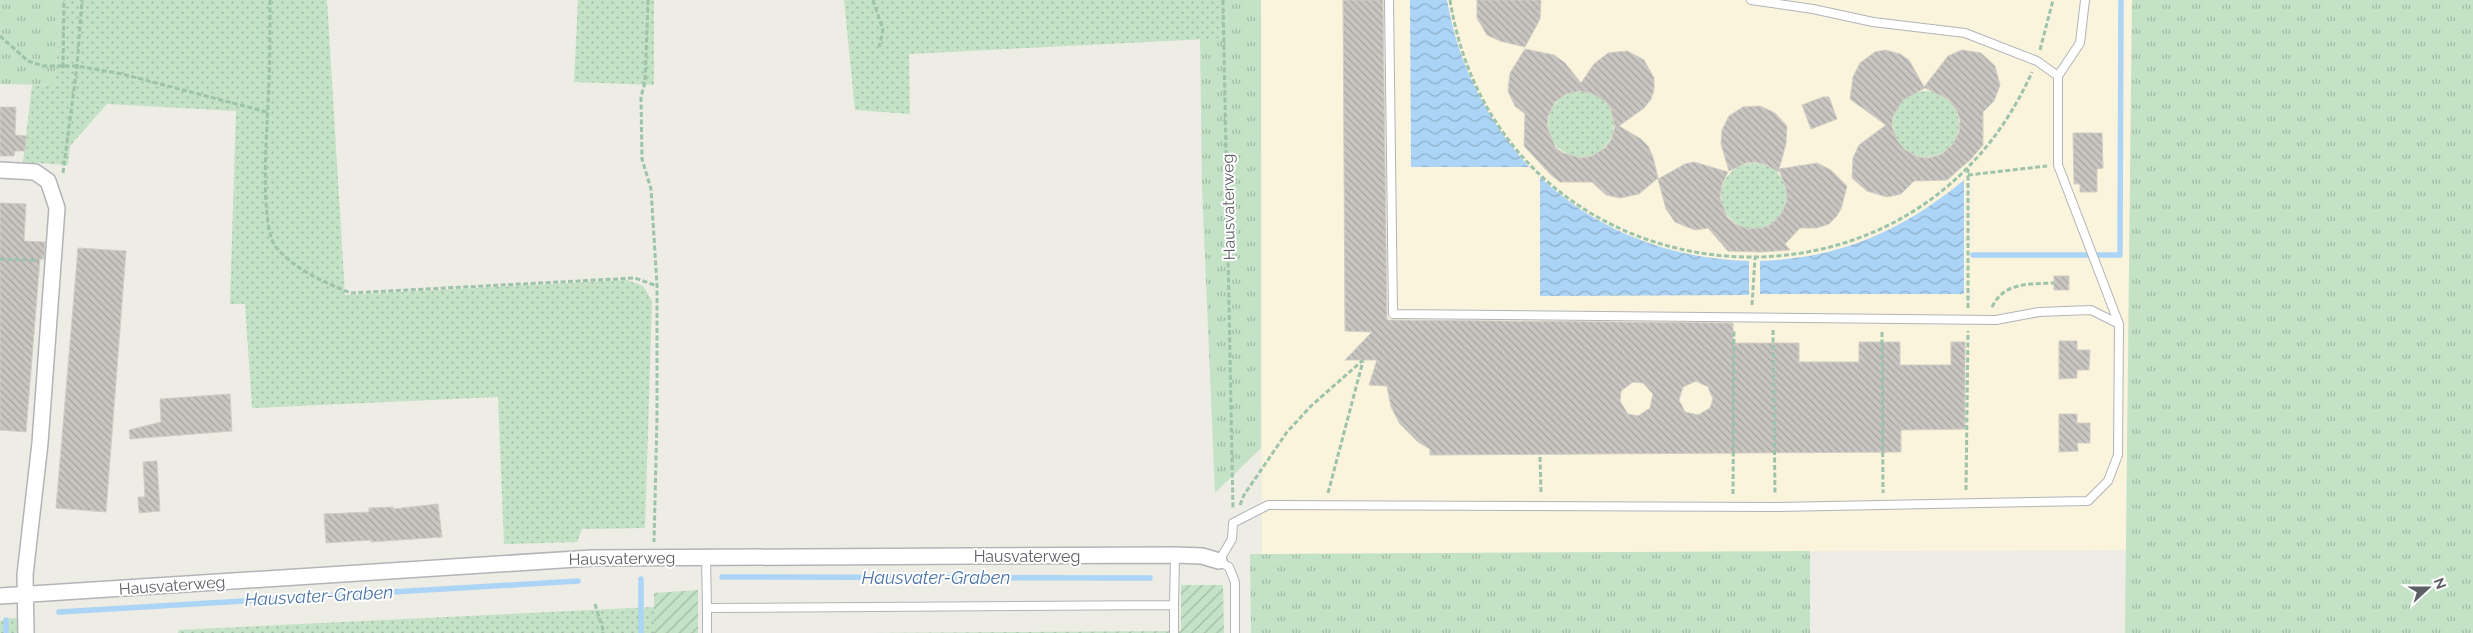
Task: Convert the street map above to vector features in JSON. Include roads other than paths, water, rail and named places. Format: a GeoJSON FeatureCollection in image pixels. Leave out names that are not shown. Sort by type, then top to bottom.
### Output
{"type":"FeatureCollection","features":[{"type":"Feature","properties":{"kind":"street"},"geometry":{"type":"LineString","coordinates":[[0,170],[35,172],[48,181],[58,208],[40,443],[24,594],[26,633]]}},
{"type":"Feature","properties":{"kind":"street","name":"Hausvaterweg"},"geometry":{"type":"LineString","coordinates":[[0,596],[592,558],[1175,555],[1202,556],[1219,561]]}},
{"type":"Feature","properties":{"kind":"lane"},"geometry":{"type":"LineString","coordinates":[[1389,0],[1393,314],[1989,320],[2040,312],[2091,310],[2119,324]]}},
{"type":"Feature","properties":{"kind":"lane"},"geometry":{"type":"LineString","coordinates":[[1751,0],[1814,9],[1873,22],[1965,34],[2037,61],[2058,76]]}},
{"type":"Feature","properties":{"kind":"lane"},"geometry":{"type":"LineString","coordinates":[[1235,633],[1235,582],[1229,567],[1219,561],[1232,539],[1233,523],[1268,505],[1541,508],[1775,507],[2088,501],[2108,481],[2118,455],[2119,324],[2058,165],[2058,76],[2080,43],[2085,0]]}},
{"type":"Feature","properties":{"kind":"lane"},"geometry":{"type":"LineString","coordinates":[[1174,633],[1175,555]]}},
{"type":"Feature","properties":{"kind":"lane"},"geometry":{"type":"LineString","coordinates":[[706,557],[706,633]]}},
{"type":"Feature","properties":{"kind":"lane"},"geometry":{"type":"LineString","coordinates":[[707,608],[1174,605]]}},
{"type":"Feature","properties":{"kind":"water"},"geometry":{"type":"Polygon","coordinates":[[[1410,0],[1447,0],[1458,46],[1476,89],[1487,110],[1529,167],[1411,167],[1410,0]]]}},
{"type":"Feature","properties":{"kind":"water"},"geometry":{"type":"Polygon","coordinates":[[[1540,177],[1586,213],[1611,227],[1637,238],[1691,255],[1749,261],[1749,295],[1540,296],[1540,177]]]}},
{"type":"Feature","properties":{"kind":"water"},"geometry":{"type":"Polygon","coordinates":[[[1964,180],[1964,294],[1760,294],[1760,261],[1789,259],[1844,248],[1894,227],[1917,214],[1964,180]]]}},
{"type":"Feature","properties":{"kind":"waterway"},"geometry":{"type":"LineString","coordinates":[[1973,255],[2120,255],[2121,0]]}},
{"type":"Feature","properties":{"kind":"waterway","name":"Hausvater-Graben"},"geometry":{"type":"LineString","coordinates":[[722,577],[1150,578]]}},
{"type":"Feature","properties":{"kind":"waterway"},"geometry":{"type":"LineString","coordinates":[[641,579],[641,633]]}},
{"type":"Feature","properties":{"kind":"waterway","name":"Hausvater-Graben"},"geometry":{"type":"LineString","coordinates":[[59,612],[578,581]]}},
{"type":"Feature","properties":{"kind":"waterway"},"geometry":{"type":"LineString","coordinates":[[6,620],[6,633]]}}]}
